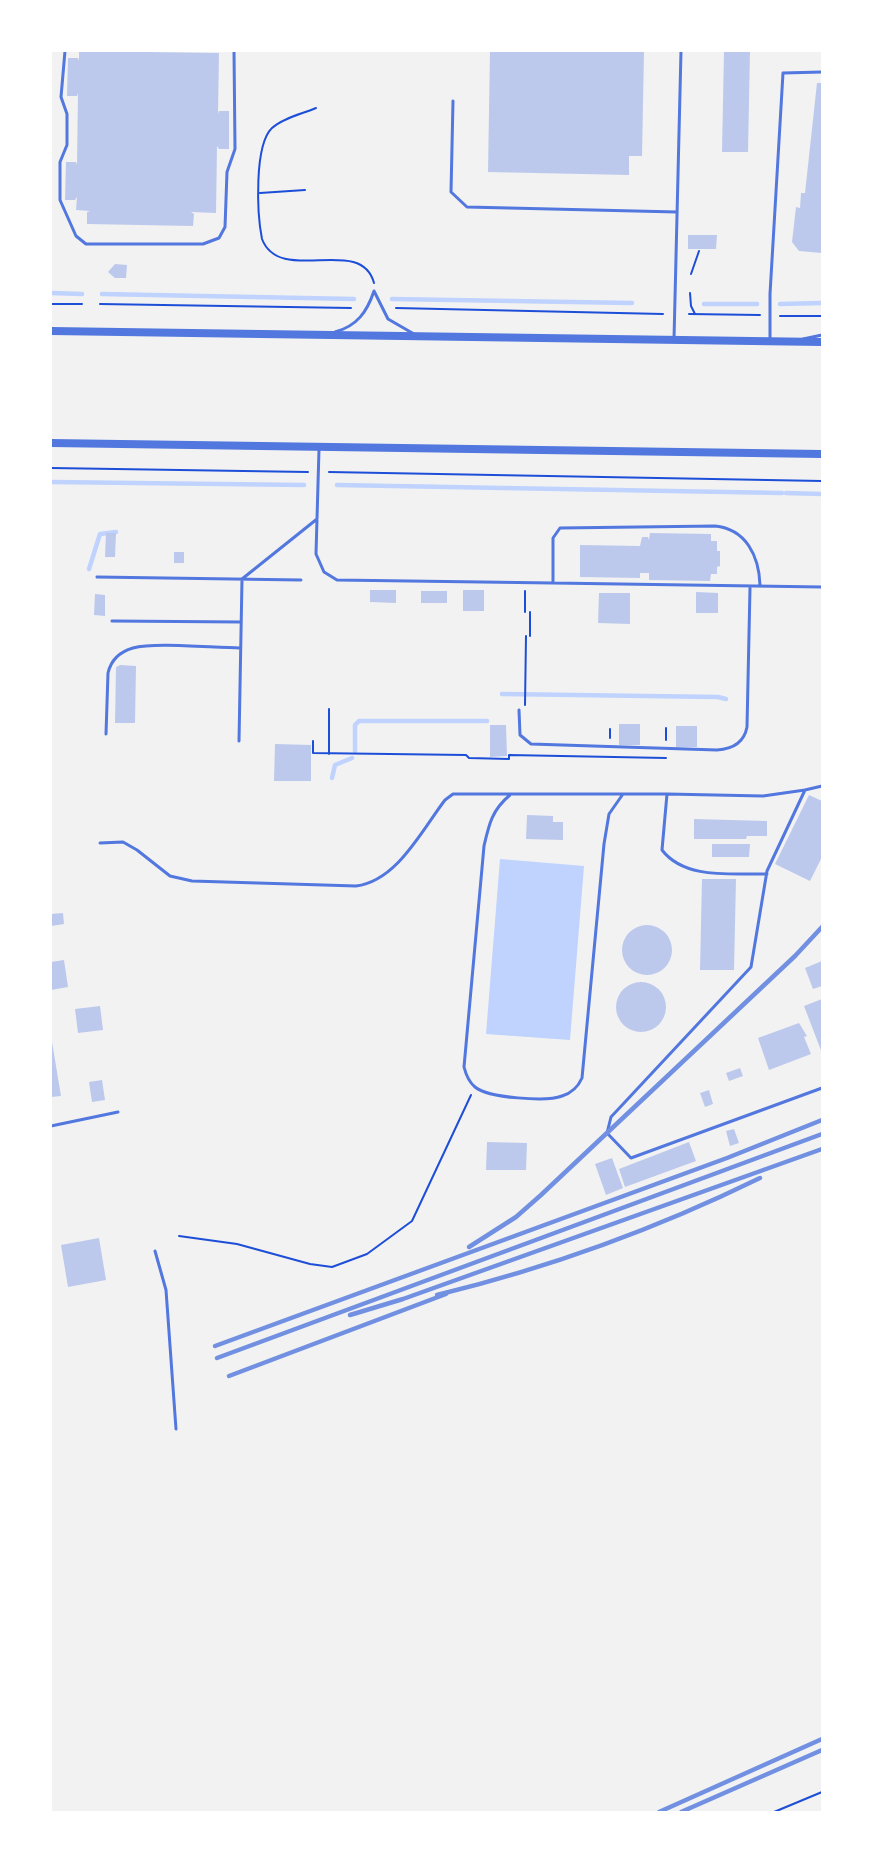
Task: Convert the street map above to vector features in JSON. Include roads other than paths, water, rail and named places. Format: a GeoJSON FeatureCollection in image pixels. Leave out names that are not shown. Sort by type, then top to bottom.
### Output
{"type":"FeatureCollection","features":[{"type":"Feature","properties":{"kind":"street"},"geometry":{"type":"LineString","coordinates":[[51,331],[822,342]]}},
{"type":"Feature","properties":{"kind":"street"},"geometry":{"type":"LineString","coordinates":[[51,443],[822,454]]}},
{"type":"Feature","properties":{"kind":"lane"},"geometry":{"type":"LineString","coordinates":[[64,51],[61,97],[67,114],[67,145],[60,162],[60,200],[76,236],[86,244],[181,244],[213,242],[219,238],[225,227],[227,172],[235,149],[234,51]]}},
{"type":"Feature","properties":{"kind":"lane"},"geometry":{"type":"LineString","coordinates":[[674,341],[681,51]]}},
{"type":"Feature","properties":{"kind":"lane"},"geometry":{"type":"LineString","coordinates":[[770,342],[770,294],[783,73],[822,72]]}},
{"type":"Feature","properties":{"kind":"lane"},"geometry":{"type":"LineString","coordinates":[[453,101],[451,192],[467,207],[677,212]]}},
{"type":"Feature","properties":{"kind":"lane"},"geometry":{"type":"LineString","coordinates":[[318,335],[353,325],[365,311],[374,291],[383,312],[395,325],[427,337]]}},
{"type":"Feature","properties":{"kind":"lane"},"geometry":{"type":"LineString","coordinates":[[790,342],[822,335]]}},
{"type":"Feature","properties":{"kind":"lane"},"geometry":{"type":"LineString","coordinates":[[319,447],[317,561],[324,572],[337,580],[750,588],[760,585],[822,587]]}},
{"type":"Feature","properties":{"kind":"lane"},"geometry":{"type":"LineString","coordinates":[[242,579],[317,519]]}},
{"type":"Feature","properties":{"kind":"lane"},"geometry":{"type":"LineString","coordinates":[[553,584],[554,538],[560,528],[715,526],[732,529],[746,540],[759,567],[760,585]]}},
{"type":"Feature","properties":{"kind":"lane"},"geometry":{"type":"LineString","coordinates":[[97,577],[301,580]]}},
{"type":"Feature","properties":{"kind":"lane"},"geometry":{"type":"LineString","coordinates":[[239,741],[242,579]]}},
{"type":"Feature","properties":{"kind":"lane"},"geometry":{"type":"LineString","coordinates":[[519,710],[520,735],[522,740],[531,744],[726,750],[741,742],[746,735],[750,588]]}},
{"type":"Feature","properties":{"kind":"lane"},"geometry":{"type":"LineString","coordinates":[[112,621],[241,622]]}},
{"type":"Feature","properties":{"kind":"lane"},"geometry":{"type":"LineString","coordinates":[[106,734],[110,663],[123,652],[140,647],[240,648]]}},
{"type":"Feature","properties":{"kind":"lane"},"geometry":{"type":"LineString","coordinates":[[100,843],[123,842],[170,876],[192,881],[356,886],[372,884],[394,867],[445,800],[461,792],[510,795],[763,796],[822,786]]}},
{"type":"Feature","properties":{"kind":"lane"},"geometry":{"type":"LineString","coordinates":[[805,790],[767,874],[751,967],[611,1117],[607,1134],[631,1158],[822,1088]]}},
{"type":"Feature","properties":{"kind":"lane"},"geometry":{"type":"LineString","coordinates":[[510,795],[498,804],[490,818],[484,846],[464,1067],[467,1078],[475,1087],[494,1095],[550,1098],[560,1097],[578,1086],[582,1078],[603,844],[609,814],[623,794]]}},
{"type":"Feature","properties":{"kind":"lane"},"geometry":{"type":"LineString","coordinates":[[667,794],[662,850],[672,863],[702,872],[767,874]]}},
{"type":"Feature","properties":{"kind":"lane"},"geometry":{"type":"LineString","coordinates":[[51,1126],[118,1112]]}},
{"type":"Feature","properties":{"kind":"lane"},"geometry":{"type":"LineString","coordinates":[[155,1251],[166,1290],[176,1429]]}},
{"type":"Feature","properties":{"kind":"water"},"geometry":{"type":"Polygon","coordinates":[[[500,859],[584,866],[570,1040],[486,1034],[500,859]]]}},
{"type":"Feature","properties":{"kind":"waterway"},"geometry":{"type":"LineString","coordinates":[[51,293],[82,294]]}},
{"type":"Feature","properties":{"kind":"waterway"},"geometry":{"type":"LineString","coordinates":[[102,294],[354,299]]}},
{"type":"Feature","properties":{"kind":"waterway"},"geometry":{"type":"LineString","coordinates":[[392,299],[632,303]]}},
{"type":"Feature","properties":{"kind":"waterway"},"geometry":{"type":"LineString","coordinates":[[780,304],[822,303]]}},
{"type":"Feature","properties":{"kind":"waterway"},"geometry":{"type":"LineString","coordinates":[[704,304],[757,304]]}},
{"type":"Feature","properties":{"kind":"waterway"},"geometry":{"type":"LineString","coordinates":[[51,482],[304,485]]}},
{"type":"Feature","properties":{"kind":"waterway"},"geometry":{"type":"LineString","coordinates":[[337,485],[782,493]]}},
{"type":"Feature","properties":{"kind":"waterway"},"geometry":{"type":"LineString","coordinates":[[786,493],[822,494]]}},
{"type":"Feature","properties":{"kind":"waterway"},"geometry":{"type":"LineString","coordinates":[[89,569],[100,534],[116,532]]}},
{"type":"Feature","properties":{"kind":"waterway"},"geometry":{"type":"LineString","coordinates":[[502,694],[718,697],[726,699]]}},
{"type":"Feature","properties":{"kind":"waterway"},"geometry":{"type":"LineString","coordinates":[[355,751],[355,725],[359,721],[487,721]]}},
{"type":"Feature","properties":{"kind":"waterway"},"geometry":{"type":"LineString","coordinates":[[332,778],[335,765],[352,758]]}},
{"type":"Feature","properties":{"kind":"railway"},"geometry":{"type":"LineString","coordinates":[[469,1247],[516,1217],[541,1195],[795,956],[822,927]]}},
{"type":"Feature","properties":{"kind":"railway"},"geometry":{"type":"LineString","coordinates":[[215,1346],[727,1158],[822,1120]]}},
{"type":"Feature","properties":{"kind":"railway"},"geometry":{"type":"LineString","coordinates":[[217,1358],[822,1134]]}},
{"type":"Feature","properties":{"kind":"railway"},"geometry":{"type":"LineString","coordinates":[[350,1315],[403,1299],[822,1149]]}},
{"type":"Feature","properties":{"kind":"railway"},"geometry":{"type":"LineString","coordinates":[[437,1295],[520,1272],[602,1245],[682,1214],[760,1178]]}},
{"type":"Feature","properties":{"kind":"railway"},"geometry":{"type":"LineString","coordinates":[[229,1376],[446,1294]]}},
{"type":"Feature","properties":{"kind":"railway"},"geometry":{"type":"LineString","coordinates":[[659,1812],[822,1739]]}},
{"type":"Feature","properties":{"kind":"railway"},"geometry":{"type":"LineString","coordinates":[[681,1812],[822,1750]]}}]}
